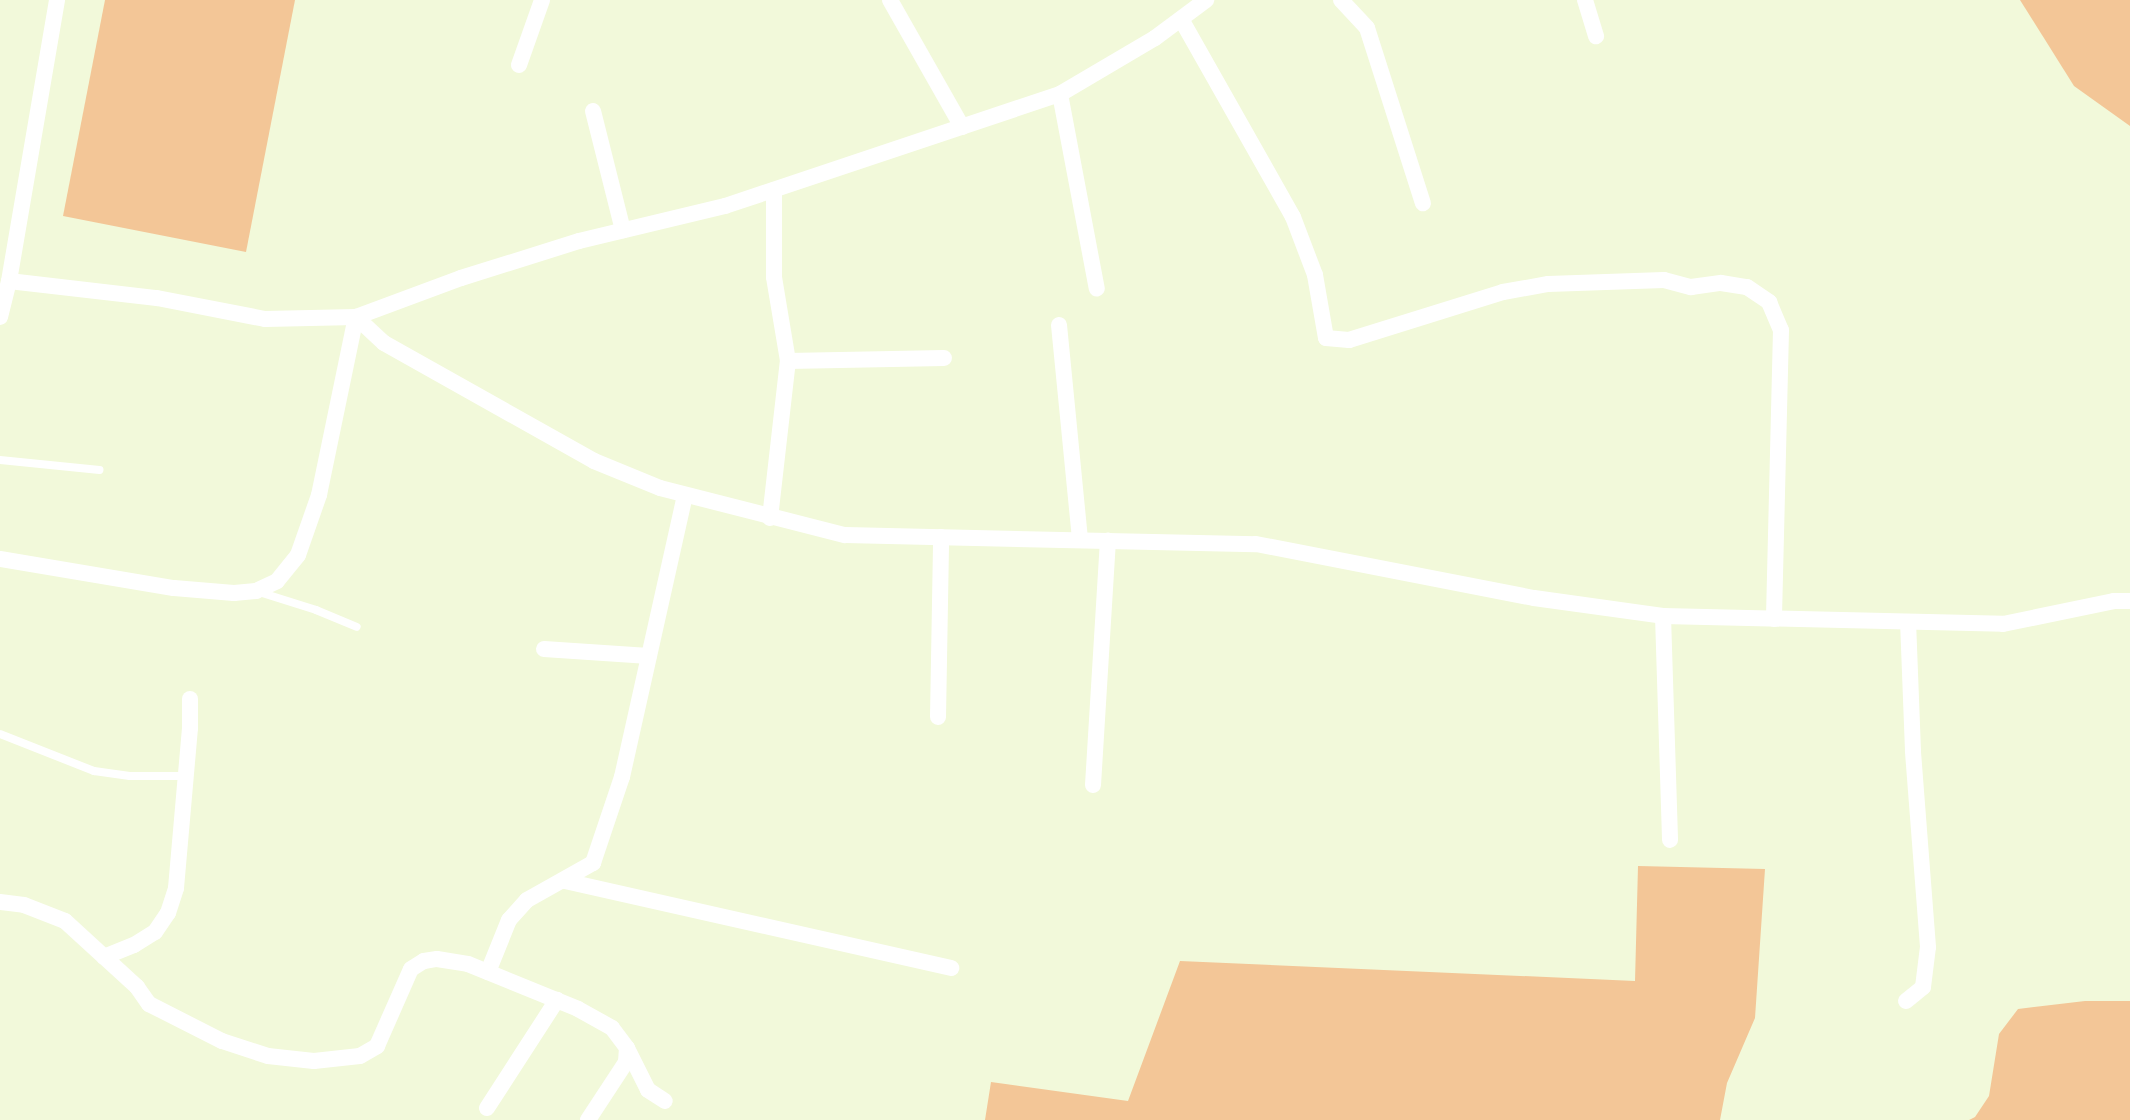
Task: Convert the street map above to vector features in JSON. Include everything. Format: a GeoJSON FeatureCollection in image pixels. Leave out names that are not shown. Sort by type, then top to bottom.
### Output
{"type":"FeatureCollection","features":[{"type":"Feature","properties":{"kind":"street"},"geometry":{"type":"LineString","coordinates":[[0,317],[9,281],[8,229],[57,0]]}},
{"type":"Feature","properties":{"kind":"street"},"geometry":{"type":"LineString","coordinates":[[519,65],[542,0]]}},
{"type":"Feature","properties":{"kind":"street"},"geometry":{"type":"LineString","coordinates":[[890,0],[962,127]]}},
{"type":"Feature","properties":{"kind":"street"},"geometry":{"type":"LineString","coordinates":[[9,281],[156,298],[265,319],[356,317],[461,278],[623,230],[775,190],[1060,94],[1181,19],[1206,0]]}},
{"type":"Feature","properties":{"kind":"street"},"geometry":{"type":"LineString","coordinates":[[1341,0],[1367,28],[1423,203]]}},
{"type":"Feature","properties":{"kind":"street"},"geometry":{"type":"LineString","coordinates":[[1585,0],[1597,36]]}},
{"type":"Feature","properties":{"kind":"street"},"geometry":{"type":"LineString","coordinates":[[1181,19],[1293,217],[1315,275],[1326,338],[1349,341],[1503,292],[1548,284],[1664,280],[1691,287],[1721,283],[1747,287],[1769,302],[1781,330],[1774,618]]}},
{"type":"Feature","properties":{"kind":"street"},"geometry":{"type":"LineString","coordinates":[[1060,94],[1097,289]]}},
{"type":"Feature","properties":{"kind":"street"},"geometry":{"type":"LineString","coordinates":[[593,111],[623,230]]}},
{"type":"Feature","properties":{"kind":"street"},"geometry":{"type":"LineString","coordinates":[[770,518],[788,361],[774,277],[775,190]]}},
{"type":"Feature","properties":{"kind":"street"},"geometry":{"type":"LineString","coordinates":[[356,317],[384,343],[594,461],[685,495],[845,535],[1256,544],[1534,598],[1663,616],[2003,624],[2114,601],[2130,601]]}},
{"type":"Feature","properties":{"kind":"street"},"geometry":{"type":"LineString","coordinates":[[0,559],[174,588],[234,593],[256,591],[277,581],[298,555],[319,495],[356,317]]}},
{"type":"Feature","properties":{"kind":"street"},"geometry":{"type":"LineString","coordinates":[[1059,325],[1080,540]]}},
{"type":"Feature","properties":{"kind":"street"},"geometry":{"type":"LineString","coordinates":[[788,361],[944,358]]}},
{"type":"Feature","properties":{"kind":"street"},"geometry":{"type":"LineString","coordinates":[[488,972],[509,920],[527,900],[593,863],[622,777],[685,495]]}},
{"type":"Feature","properties":{"kind":"street"},"geometry":{"type":"LineString","coordinates":[[938,717],[942,537]]}},
{"type":"Feature","properties":{"kind":"street"},"geometry":{"type":"LineString","coordinates":[[1093,785],[1108,540]]}},
{"type":"Feature","properties":{"kind":"street"},"geometry":{"type":"LineString","coordinates":[[1663,616],[1670,841]]}},
{"type":"Feature","properties":{"kind":"street"},"geometry":{"type":"LineString","coordinates":[[1906,1001],[1923,987],[1928,947],[1913,751],[1908,622]]}},
{"type":"Feature","properties":{"kind":"street"},"geometry":{"type":"LineString","coordinates":[[544,649],[649,656]]}},
{"type":"Feature","properties":{"kind":"street"},"geometry":{"type":"LineString","coordinates":[[104,957],[134,945],[155,932],[168,913],[176,888],[190,699]]}},
{"type":"Feature","properties":{"kind":"street"},"geometry":{"type":"LineString","coordinates":[[565,881],[951,968]]}},
{"type":"Feature","properties":{"kind":"street"},"geometry":{"type":"LineString","coordinates":[[0,902],[24,905],[65,921],[137,987],[149,1004],[164,1013],[222,1041],[256,1052],[314,1062],[360,1056],[377,1046],[411,969],[424,961],[447,961],[488,972],[557,1000],[612,1028],[627,1048],[649,1090],[665,1101]]}},
{"type":"Feature","properties":{"kind":"street"},"geometry":{"type":"LineString","coordinates":[[488,1108],[557,1000]]}},
{"type":"Feature","properties":{"kind":"street"},"geometry":{"type":"LineString","coordinates":[[588,1120],[626,1062],[627,1048]]}},
{"type":"Feature","properties":{"kind":"lane"},"geometry":{"type":"LineString","coordinates":[[0,460],[100,470]]}},
{"type":"Feature","properties":{"kind":"lane"},"geometry":{"type":"LineString","coordinates":[[256,591],[316,610],[357,627]]}},
{"type":"Feature","properties":{"kind":"lane"},"geometry":{"type":"LineString","coordinates":[[0,734],[94,771],[130,776],[186,776]]}},
{"type":"Feature","properties":{"kind":"shaded area"},"geometry":{"type":"Polygon","coordinates":[[[105,0],[295,0],[246,252],[63,216],[105,0]]]}},
{"type":"Feature","properties":{"kind":"shaded area"},"geometry":{"type":"Polygon","coordinates":[[[2020,0],[2130,0],[2130,126],[2074,86],[2020,0]]]}},
{"type":"Feature","properties":{"kind":"shaded area"},"geometry":{"type":"Polygon","coordinates":[[[1638,866],[1765,869],[1755,1018],[1727,1083],[1720,1120],[985,1120],[991,1082],[1128,1101],[1180,961],[1635,981],[1638,866]]]}},
{"type":"Feature","properties":{"kind":"shaded area"},"geometry":{"type":"Polygon","coordinates":[[[2085,1001],[2130,1001],[2130,1120],[1969,1120],[1975,1117],[1989,1096],[1999,1034],[2018,1009],[2085,1001]]]}}]}
